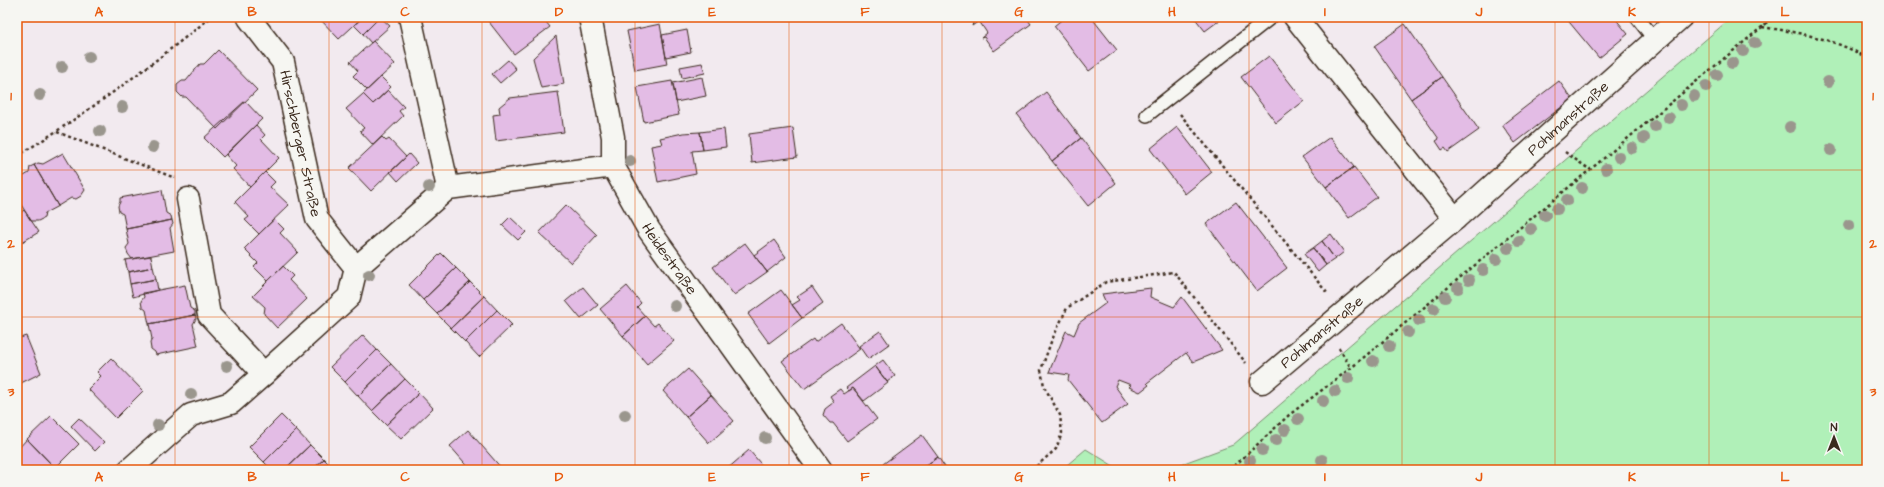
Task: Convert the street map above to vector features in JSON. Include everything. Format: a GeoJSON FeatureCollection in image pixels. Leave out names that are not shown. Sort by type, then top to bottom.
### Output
{"type":"FeatureCollection","features":[{"type":"Feature","properties":{"kind":"street"},"geometry":{"type":"LineString","coordinates":[[410,17],[448,188]]}},
{"type":"Feature","properties":{"kind":"street","name":"Heidestraße"},"geometry":{"type":"LineString","coordinates":[[590,17],[613,137],[613,166],[649,230],[821,470]]}},
{"type":"Feature","properties":{"kind":"street"},"geometry":{"type":"LineString","coordinates":[[1295,17],[1455,219]]}},
{"type":"Feature","properties":{"kind":"street","name":"Pohlmanstraße"},"geometry":{"type":"LineString","coordinates":[[1262,382],[1455,219],[1681,17]]}},
{"type":"Feature","properties":{"kind":"street","name":"Hirschberger Straße"},"geometry":{"type":"LineString","coordinates":[[249,18],[282,62],[317,219],[356,268]]}},
{"type":"Feature","properties":{"kind":"street"},"geometry":{"type":"LineString","coordinates":[[129,470],[191,415],[231,403],[264,374],[349,297],[356,268],[448,188],[613,166]]}},
{"type":"Feature","properties":{"kind":"street"},"geometry":{"type":"LineString","coordinates":[[188,199],[209,315],[264,374]]}},
{"type":"Feature","properties":{"kind":"lane"},"geometry":{"type":"LineString","coordinates":[[1147,115],[1271,17]]}},
{"type":"Feature","properties":{"kind":"lane"},"geometry":{"type":"LineString","coordinates":[[1637,17],[1655,40]]}},
{"type":"Feature","properties":{"kind":"path"},"geometry":{"type":"LineString","coordinates":[[17,156],[56,132],[153,63],[211,17]]}},
{"type":"Feature","properties":{"kind":"path"},"geometry":{"type":"LineString","coordinates":[[1230,470],[1289,415],[1351,368],[1774,17]]}},
{"type":"Feature","properties":{"kind":"path"},"geometry":{"type":"LineString","coordinates":[[1761,27],[1811,35],[1847,46],[1867,58]]}},
{"type":"Feature","properties":{"kind":"path"},"geometry":{"type":"LineString","coordinates":[[1167,99],[1344,313]]}},
{"type":"Feature","properties":{"kind":"path"},"geometry":{"type":"LineString","coordinates":[[56,132],[181,180],[188,199]]}},
{"type":"Feature","properties":{"kind":"path"},"geometry":{"type":"LineString","coordinates":[[1032,470],[1056,450],[1062,433],[1060,415],[1044,386],[1041,370],[1051,342],[1067,308],[1106,282],[1174,272],[1262,382]]}},
{"type":"Feature","properties":{"kind":"green space"},"geometry":{"type":"Polygon","coordinates":[[[1732,17],[1867,17],[1867,470],[1165,470],[1233,445],[1732,17]]]}},
{"type":"Feature","properties":{"kind":"green space"},"geometry":{"type":"Polygon","coordinates":[[[1086,449],[1120,470],[1061,470],[1086,449]]]}},
{"type":"Feature","properties":{"kind":"building"},"geometry":{"type":"Polygon","coordinates":[[[318,17],[363,17],[339,39],[318,17]]]}},
{"type":"Feature","properties":{"kind":"building"},"geometry":{"type":"Polygon","coordinates":[[[363,17],[380,17],[363,34],[354,25],[363,17]]]}},
{"type":"Feature","properties":{"kind":"building"},"geometry":{"type":"Polygon","coordinates":[[[380,17],[390,26],[371,43],[363,34],[380,17]]]}},
{"type":"Feature","properties":{"kind":"building"},"geometry":{"type":"Polygon","coordinates":[[[485,17],[542,17],[550,27],[514,54],[485,17]]]}},
{"type":"Feature","properties":{"kind":"building"},"geometry":{"type":"Polygon","coordinates":[[[969,17],[1026,17],[1031,24],[994,51],[984,37],[981,38],[987,33],[979,21],[972,26],[973,23],[969,17]]]}},
{"type":"Feature","properties":{"kind":"building"},"geometry":{"type":"Polygon","coordinates":[[[1065,17],[1091,17],[1117,50],[1089,71],[1054,26],[1065,17]]]}},
{"type":"Feature","properties":{"kind":"building"},"geometry":{"type":"Polygon","coordinates":[[[1194,17],[1224,17],[1205,31],[1194,17]]]}},
{"type":"Feature","properties":{"kind":"building"},"geometry":{"type":"Polygon","coordinates":[[[1565,17],[1614,17],[1628,34],[1599,58],[1565,17]]]}},
{"type":"Feature","properties":{"kind":"building"},"geometry":{"type":"Polygon","coordinates":[[[660,24],[667,64],[635,70],[627,31],[660,24]]]}},
{"type":"Feature","properties":{"kind":"building"},"geometry":{"type":"Polygon","coordinates":[[[1405,24],[1442,77],[1411,99],[1374,46],[1405,24]]]}},
{"type":"Feature","properties":{"kind":"building"},"geometry":{"type":"Polygon","coordinates":[[[687,30],[691,52],[666,57],[662,35],[687,30]]]}},
{"type":"Feature","properties":{"kind":"building"},"geometry":{"type":"Polygon","coordinates":[[[556,36],[564,84],[541,88],[533,58],[556,36]]]}},
{"type":"Feature","properties":{"kind":"building"},"geometry":{"type":"Polygon","coordinates":[[[373,41],[395,64],[367,90],[353,76],[358,71],[350,62],[373,41]]]}},
{"type":"Feature","properties":{"kind":"building"},"geometry":{"type":"Polygon","coordinates":[[[218,50],[257,90],[217,129],[186,97],[182,97],[177,92],[177,85],[182,81],[186,81],[200,64],[204,64],[218,50]]]}},
{"type":"Feature","properties":{"kind":"building"},"geometry":{"type":"Polygon","coordinates":[[[1269,56],[1304,101],[1276,123],[1241,77],[1269,56]]]}},
{"type":"Feature","properties":{"kind":"building"},"geometry":{"type":"Polygon","coordinates":[[[508,60],[516,69],[500,83],[492,74],[508,60]]]}},
{"type":"Feature","properties":{"kind":"building"},"geometry":{"type":"Polygon","coordinates":[[[702,63],[705,73],[682,78],[680,67],[702,63]]]}},
{"type":"Feature","properties":{"kind":"building"},"geometry":{"type":"Polygon","coordinates":[[[381,77],[391,87],[373,104],[363,94],[381,77]]]}},
{"type":"Feature","properties":{"kind":"building"},"geometry":{"type":"Polygon","coordinates":[[[702,77],[706,96],[676,102],[673,83],[702,77]]]}},
{"type":"Feature","properties":{"kind":"building"},"geometry":{"type":"Polygon","coordinates":[[[1442,77],[1479,130],[1448,152],[1445,148],[1442,150],[1436,141],[1439,139],[1411,99],[1442,77]]]}},
{"type":"Feature","properties":{"kind":"building"},"geometry":{"type":"Polygon","coordinates":[[[672,81],[679,115],[644,122],[637,87],[672,81]]]}},
{"type":"Feature","properties":{"kind":"building"},"geometry":{"type":"Polygon","coordinates":[[[1559,81],[1572,99],[1515,143],[1502,125],[1559,81]]]}},
{"type":"Feature","properties":{"kind":"building"},"geometry":{"type":"Polygon","coordinates":[[[388,90],[404,107],[399,111],[403,116],[373,145],[360,131],[364,128],[346,109],[363,94],[373,104],[388,90]]]}},
{"type":"Feature","properties":{"kind":"building"},"geometry":{"type":"Polygon","coordinates":[[[558,92],[564,132],[496,141],[493,115],[500,114],[499,107],[510,98],[558,92]]]}},
{"type":"Feature","properties":{"kind":"building"},"geometry":{"type":"Polygon","coordinates":[[[1046,92],[1081,138],[1052,161],[1017,115],[1046,92]]]}},
{"type":"Feature","properties":{"kind":"building"},"geometry":{"type":"Polygon","coordinates":[[[245,101],[262,119],[223,157],[204,138],[245,101]]]}},
{"type":"Feature","properties":{"kind":"building"},"geometry":{"type":"Polygon","coordinates":[[[256,125],[265,135],[261,139],[279,158],[250,187],[233,169],[236,166],[226,155],[256,125]]]}},
{"type":"Feature","properties":{"kind":"building"},"geometry":{"type":"Polygon","coordinates":[[[1177,127],[1212,172],[1185,194],[1150,149],[1177,127]]]}},
{"type":"Feature","properties":{"kind":"building"},"geometry":{"type":"Polygon","coordinates":[[[793,128],[797,157],[752,163],[749,134],[793,128]]]}},
{"type":"Feature","properties":{"kind":"building"},"geometry":{"type":"Polygon","coordinates":[[[724,129],[726,147],[703,150],[700,132],[724,129]]]}},
{"type":"Feature","properties":{"kind":"building"},"geometry":{"type":"Polygon","coordinates":[[[700,132],[703,150],[692,151],[696,174],[658,182],[651,146],[662,144],[660,138],[683,133],[700,132]]]}},
{"type":"Feature","properties":{"kind":"building"},"geometry":{"type":"Polygon","coordinates":[[[382,137],[386,141],[389,139],[406,157],[371,191],[349,168],[382,137]]]}},
{"type":"Feature","properties":{"kind":"building"},"geometry":{"type":"Polygon","coordinates":[[[1330,137],[1354,167],[1326,187],[1302,157],[1330,137]]]}},
{"type":"Feature","properties":{"kind":"building"},"geometry":{"type":"Polygon","coordinates":[[[1081,138],[1116,183],[1088,206],[1052,161],[1081,138]]]}},
{"type":"Feature","properties":{"kind":"building"},"geometry":{"type":"Polygon","coordinates":[[[63,153],[85,190],[81,196],[76,199],[71,198],[58,206],[34,165],[38,163],[43,164],[63,153]]]}},
{"type":"Feature","properties":{"kind":"building"},"geometry":{"type":"Polygon","coordinates":[[[409,154],[417,163],[398,181],[390,172],[409,154]]]}},
{"type":"Feature","properties":{"kind":"building"},"geometry":{"type":"Polygon","coordinates":[[[34,165],[58,206],[45,213],[44,218],[38,221],[31,221],[17,198],[17,180],[29,173],[30,167],[34,165]]]}},
{"type":"Feature","properties":{"kind":"building"},"geometry":{"type":"Polygon","coordinates":[[[1354,167],[1377,197],[1349,218],[1326,187],[1354,167]]]}},
{"type":"Feature","properties":{"kind":"building"},"geometry":{"type":"Polygon","coordinates":[[[265,172],[275,182],[270,187],[289,205],[259,234],[245,220],[249,217],[235,202],[265,172]]]}},
{"type":"Feature","properties":{"kind":"building"},"geometry":{"type":"Polygon","coordinates":[[[162,190],[166,213],[171,216],[172,220],[126,229],[123,214],[119,212],[118,206],[120,198],[162,190]]]}},
{"type":"Feature","properties":{"kind":"building"},"geometry":{"type":"Polygon","coordinates":[[[1236,202],[1287,268],[1257,291],[1206,224],[1236,202]]]}},
{"type":"Feature","properties":{"kind":"building"},"geometry":{"type":"Polygon","coordinates":[[[566,205],[597,235],[571,263],[539,233],[566,205]]]}},
{"type":"Feature","properties":{"kind":"building"},"geometry":{"type":"Polygon","coordinates":[[[24,210],[39,232],[17,245],[17,215],[24,210]]]}},
{"type":"Feature","properties":{"kind":"building"},"geometry":{"type":"Polygon","coordinates":[[[510,217],[526,232],[518,240],[502,225],[510,217]]]}},
{"type":"Feature","properties":{"kind":"building"},"geometry":{"type":"Polygon","coordinates":[[[274,219],[284,229],[280,233],[298,252],[268,281],[254,267],[258,263],[244,249],[274,219]]]}},
{"type":"Feature","properties":{"kind":"building"},"geometry":{"type":"Polygon","coordinates":[[[172,220],[173,224],[170,228],[174,251],[132,259],[126,248],[129,244],[126,229],[172,220]]]}},
{"type":"Feature","properties":{"kind":"building"},"geometry":{"type":"Polygon","coordinates":[[[1331,234],[1344,252],[1335,259],[1322,241],[1331,234]]]}},
{"type":"Feature","properties":{"kind":"building"},"geometry":{"type":"Polygon","coordinates":[[[774,240],[786,257],[767,272],[754,255],[774,240]]]}},
{"type":"Feature","properties":{"kind":"building"},"geometry":{"type":"Polygon","coordinates":[[[1322,241],[1335,259],[1326,265],[1313,248],[1322,241]]]}},
{"type":"Feature","properties":{"kind":"building"},"geometry":{"type":"Polygon","coordinates":[[[745,243],[767,272],[734,295],[713,267],[745,243]]]}},
{"type":"Feature","properties":{"kind":"building"},"geometry":{"type":"Polygon","coordinates":[[[1313,248],[1326,265],[1318,272],[1304,254],[1313,248]]]}},
{"type":"Feature","properties":{"kind":"building"},"geometry":{"type":"Polygon","coordinates":[[[441,253],[456,268],[423,300],[409,285],[441,253]]]}},
{"type":"Feature","properties":{"kind":"building"},"geometry":{"type":"Polygon","coordinates":[[[151,256],[153,267],[128,272],[125,260],[151,256]]]}},
{"type":"Feature","properties":{"kind":"building"},"geometry":{"type":"Polygon","coordinates":[[[283,266],[293,276],[289,280],[307,299],[277,328],[264,314],[265,307],[253,296],[283,266]]]}},
{"type":"Feature","properties":{"kind":"building"},"geometry":{"type":"Polygon","coordinates":[[[153,267],[156,279],[130,284],[128,272],[153,267]]]}},
{"type":"Feature","properties":{"kind":"building"},"geometry":{"type":"Polygon","coordinates":[[[456,268],[470,282],[437,314],[423,300],[456,268]]]}},
{"type":"Feature","properties":{"kind":"building"},"geometry":{"type":"Polygon","coordinates":[[[156,279],[158,290],[133,297],[130,284],[156,279]]]}},
{"type":"Feature","properties":{"kind":"building"},"geometry":{"type":"Polygon","coordinates":[[[470,282],[484,296],[451,328],[437,314],[470,282]]]}},
{"type":"Feature","properties":{"kind":"building"},"geometry":{"type":"Polygon","coordinates":[[[185,285],[190,308],[195,311],[195,315],[149,324],[146,310],[142,307],[141,301],[144,297],[143,293],[185,285]]]}},
{"type":"Feature","properties":{"kind":"building"},"geometry":{"type":"Polygon","coordinates":[[[627,286],[641,303],[637,307],[645,316],[623,336],[600,309],[627,286]]]}},
{"type":"Feature","properties":{"kind":"building"},"geometry":{"type":"Polygon","coordinates":[[[583,287],[598,305],[581,319],[566,301],[583,287]]]}},
{"type":"Feature","properties":{"kind":"building"},"geometry":{"type":"Polygon","coordinates":[[[812,287],[823,303],[802,318],[792,305],[800,300],[797,297],[812,287]]]}},
{"type":"Feature","properties":{"kind":"building"},"geometry":{"type":"Polygon","coordinates":[[[1151,288],[1150,297],[1174,307],[1182,297],[1222,350],[1193,362],[1186,353],[1147,383],[1149,385],[1140,392],[1129,387],[1131,385],[1118,380],[1115,386],[1128,404],[1102,423],[1068,380],[1069,375],[1049,372],[1066,331],[1074,335],[1079,323],[1106,303],[1102,294],[1151,288]]]}},
{"type":"Feature","properties":{"kind":"building"},"geometry":{"type":"Polygon","coordinates":[[[781,290],[802,318],[769,343],[748,314],[781,290]]]}},
{"type":"Feature","properties":{"kind":"building"},"geometry":{"type":"Polygon","coordinates":[[[484,296],[497,310],[465,342],[451,328],[484,296]]]}},
{"type":"Feature","properties":{"kind":"building"},"geometry":{"type":"Polygon","coordinates":[[[497,310],[512,325],[479,357],[465,342],[497,310]]]}},
{"type":"Feature","properties":{"kind":"building"},"geometry":{"type":"Polygon","coordinates":[[[195,315],[196,319],[193,324],[198,346],[156,355],[151,349],[150,343],[152,339],[149,324],[195,315]]]}},
{"type":"Feature","properties":{"kind":"building"},"geometry":{"type":"Polygon","coordinates":[[[645,316],[654,326],[658,323],[674,341],[647,364],[623,336],[645,316]]]}},
{"type":"Feature","properties":{"kind":"building"},"geometry":{"type":"Polygon","coordinates":[[[841,323],[860,349],[804,389],[782,361],[813,339],[815,342],[841,323]]]}},
{"type":"Feature","properties":{"kind":"building"},"geometry":{"type":"Polygon","coordinates":[[[880,331],[889,344],[868,359],[859,346],[880,331]]]}},
{"type":"Feature","properties":{"kind":"building"},"geometry":{"type":"Polygon","coordinates":[[[363,335],[377,350],[345,382],[330,367],[363,335]]]}},
{"type":"Feature","properties":{"kind":"building"},"geometry":{"type":"Polygon","coordinates":[[[26,336],[41,373],[17,385],[17,339],[26,336]]]}},
{"type":"Feature","properties":{"kind":"building"},"geometry":{"type":"Polygon","coordinates":[[[377,350],[391,364],[358,396],[345,382],[377,350]]]}},
{"type":"Feature","properties":{"kind":"building"},"geometry":{"type":"Polygon","coordinates":[[[111,358],[143,391],[116,418],[88,389],[101,376],[97,372],[111,358]]]}},
{"type":"Feature","properties":{"kind":"building"},"geometry":{"type":"Polygon","coordinates":[[[883,360],[895,376],[887,382],[875,366],[883,360]]]}},
{"type":"Feature","properties":{"kind":"building"},"geometry":{"type":"Polygon","coordinates":[[[391,364],[405,379],[372,411],[358,396],[391,364]]]}},
{"type":"Feature","properties":{"kind":"building"},"geometry":{"type":"Polygon","coordinates":[[[875,366],[888,383],[864,401],[853,388],[849,391],[846,388],[875,366]]]}},
{"type":"Feature","properties":{"kind":"building"},"geometry":{"type":"Polygon","coordinates":[[[688,369],[711,395],[686,417],[663,391],[688,369]]]}},
{"type":"Feature","properties":{"kind":"building"},"geometry":{"type":"Polygon","coordinates":[[[405,379],[419,393],[386,425],[372,411],[405,379]]]}},
{"type":"Feature","properties":{"kind":"building"},"geometry":{"type":"Polygon","coordinates":[[[853,388],[877,419],[847,441],[833,423],[830,423],[823,415],[825,409],[834,402],[830,396],[840,389],[844,394],[853,388]]]}},
{"type":"Feature","properties":{"kind":"building"},"geometry":{"type":"Polygon","coordinates":[[[419,393],[433,408],[401,439],[386,425],[419,393]]]}},
{"type":"Feature","properties":{"kind":"building"},"geometry":{"type":"Polygon","coordinates":[[[711,395],[734,421],[709,443],[686,417],[711,395]]]}},
{"type":"Feature","properties":{"kind":"building"},"geometry":{"type":"Polygon","coordinates":[[[281,415],[296,430],[264,462],[249,447],[281,415]]]}},
{"type":"Feature","properties":{"kind":"building"},"geometry":{"type":"Polygon","coordinates":[[[51,416],[79,444],[55,468],[27,439],[51,416]]]}},
{"type":"Feature","properties":{"kind":"building"},"geometry":{"type":"Polygon","coordinates":[[[79,418],[104,442],[95,451],[71,426],[79,418]]]}},
{"type":"Feature","properties":{"kind":"building"},"geometry":{"type":"Polygon","coordinates":[[[296,430],[310,445],[284,470],[272,470],[264,462],[296,430]]]}},
{"type":"Feature","properties":{"kind":"building"},"geometry":{"type":"Polygon","coordinates":[[[468,430],[503,470],[471,470],[450,446],[468,430]]]}},
{"type":"Feature","properties":{"kind":"building"},"geometry":{"type":"Polygon","coordinates":[[[922,435],[938,457],[919,470],[887,470],[883,464],[922,435]]]}},
{"type":"Feature","properties":{"kind":"building"},"geometry":{"type":"Polygon","coordinates":[[[27,439],[55,468],[53,470],[17,470],[17,450],[27,439]]]}},
{"type":"Feature","properties":{"kind":"building"},"geometry":{"type":"Polygon","coordinates":[[[310,445],[324,459],[312,470],[284,470],[310,445]]]}},
{"type":"Feature","properties":{"kind":"building"},"geometry":{"type":"Polygon","coordinates":[[[749,450],[766,470],[726,470],[749,450]]]}},
{"type":"Feature","properties":{"kind":"building"},"geometry":{"type":"Polygon","coordinates":[[[938,457],[947,470],[919,470],[938,457]]]}},
{"type":"Feature","properties":{"kind":"building"},"geometry":{"type":"Polygon","coordinates":[[[324,459],[335,470],[312,470],[324,459]]]}}]}
